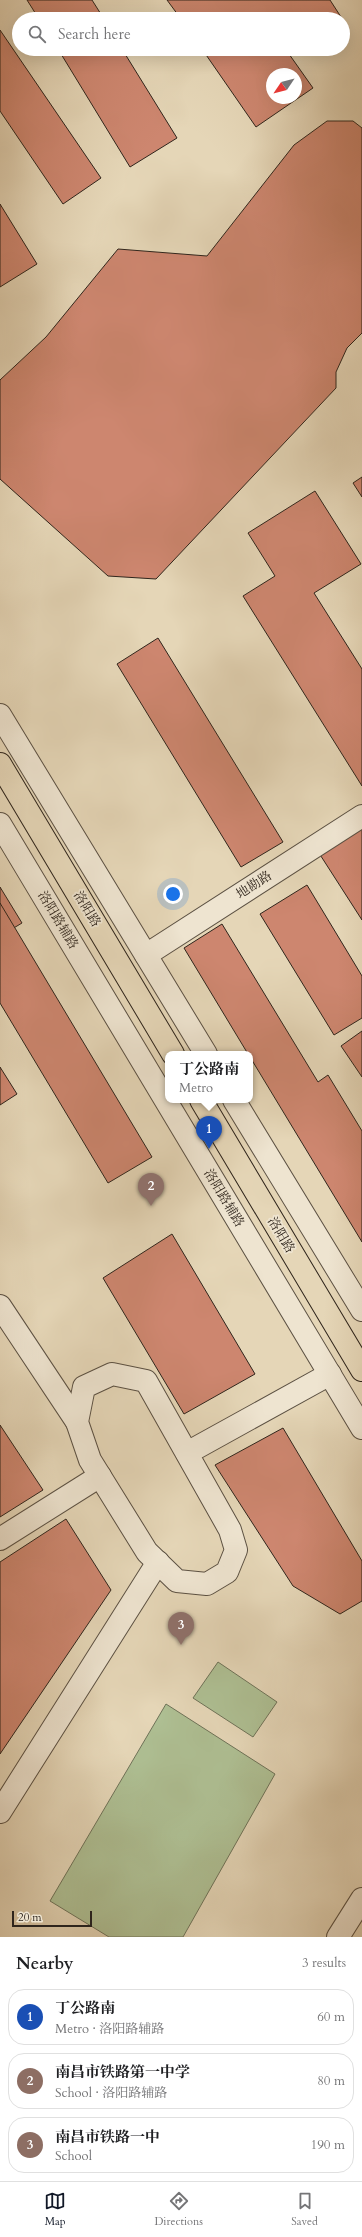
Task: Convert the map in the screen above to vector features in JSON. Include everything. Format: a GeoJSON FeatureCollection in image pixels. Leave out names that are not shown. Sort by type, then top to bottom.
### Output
{"type":"FeatureCollection","features":[{"type":"Feature","properties":{"kind":"main road","name":"洛阳路"},"geometry":{"type":"LineString","coordinates":[[0,764],[171,1051]]}},
{"type":"Feature","properties":{"kind":"main road","name":"洛阳路"},"geometry":{"type":"LineString","coordinates":[[203,1103],[362,1370]]}},
{"type":"Feature","properties":{"kind":"street"},"geometry":{"type":"LineString","coordinates":[[0,715],[204,1051]]}},
{"type":"Feature","properties":{"kind":"street","name":"地勘路"},"geometry":{"type":"LineString","coordinates":[[146,954],[362,816]]}},
{"type":"Feature","properties":{"kind":"street","name":"洛阳路辅路"},"geometry":{"type":"LineString","coordinates":[[0,824],[165,1099]]}},
{"type":"Feature","properties":{"kind":"street","name":"洛阳路辅路"},"geometry":{"type":"LineString","coordinates":[[167,1103],[362,1428]]}},
{"type":"Feature","properties":{"kind":"street"},"geometry":{"type":"LineString","coordinates":[[236,1103],[362,1310]]}},
{"type":"Feature","properties":{"kind":"street"},"geometry":{"type":"LineString","coordinates":[[0,1306],[77,1422],[90,1460],[146,1552],[177,1581],[207,1584],[227,1572],[236,1550],[230,1530],[146,1382],[112,1374],[84,1387],[77,1422]]}},
{"type":"Feature","properties":{"kind":"street"},"geometry":{"type":"LineString","coordinates":[[187,1453],[330,1374]]}},
{"type":"Feature","properties":{"kind":"street"},"geometry":{"type":"LineString","coordinates":[[0,1539],[100,1476]]}},
{"type":"Feature","properties":{"kind":"street"},"geometry":{"type":"LineString","coordinates":[[0,1812],[158,1562]]}},
{"type":"Feature","properties":{"kind":"street"},"geometry":{"type":"LineString","coordinates":[[338,1937],[362,1899]]}},
{"type":"Feature","properties":{"kind":"green space"},"geometry":{"type":"Polygon","coordinates":[[[218,1662],[277,1702],[253,1737],[193,1698],[218,1662]]]}},
{"type":"Feature","properties":{"kind":"green space"},"geometry":{"type":"Polygon","coordinates":[[[166,1704],[275,1774],[183,1937],[109,1937],[50,1901],[166,1704]]]}},
{"type":"Feature","properties":{"kind":"building"},"geometry":{"type":"Polygon","coordinates":[[[27,0],[92,0],[100,12],[35,12],[27,0]]]}},
{"type":"Feature","properties":{"kind":"building"},"geometry":{"type":"Polygon","coordinates":[[[167,0],[330,0],[338,12],[176,12],[167,0]]]}},
{"type":"Feature","properties":{"kind":"building"},"geometry":{"type":"Polygon","coordinates":[[[0,30],[12,48],[12,56],[18,56],[101,178],[63,204],[0,111],[0,30]]]}},
{"type":"Feature","properties":{"kind":"building"},"geometry":{"type":"Polygon","coordinates":[[[62,56],[126,56],[177,138],[130,167],[62,56]]]}},
{"type":"Feature","properties":{"kind":"building"},"geometry":{"type":"Polygon","coordinates":[[[207,56],[290,56],[299,68],[266,68],[266,104],[290,104],[256,127],[207,56]]]}},
{"type":"Feature","properties":{"kind":"building"},"geometry":{"type":"Polygon","coordinates":[[[302,72],[313,88],[302,96],[302,72]]]}},
{"type":"Feature","properties":{"kind":"building"},"geometry":{"type":"Polygon","coordinates":[[[327,121],[353,121],[362,128],[362,333],[347,348],[336,372],[336,388],[156,579],[108,576],[0,479],[0,380],[46,337],[118,249],[207,256],[294,145],[327,121]]]}},
{"type":"Feature","properties":{"kind":"building"},"geometry":{"type":"Polygon","coordinates":[[[0,204],[37,264],[0,287],[0,204]]]}},
{"type":"Feature","properties":{"kind":"building"},"geometry":{"type":"Polygon","coordinates":[[[362,477],[362,497],[353,483],[362,477]]]}},
{"type":"Feature","properties":{"kind":"building"},"geometry":{"type":"Polygon","coordinates":[[[315,491],[361,564],[314,593],[362,669],[362,786],[243,596],[275,576],[248,533],[315,491]]]}},
{"type":"Feature","properties":{"kind":"building"},"geometry":{"type":"Polygon","coordinates":[[[158,638],[283,842],[241,867],[117,664],[158,638]]]}},
{"type":"Feature","properties":{"kind":"building"},"geometry":{"type":"Polygon","coordinates":[[[362,827],[362,920],[317,850],[362,827]]]}},
{"type":"Feature","properties":{"kind":"building"},"geometry":{"type":"Polygon","coordinates":[[[307,885],[362,976],[362,1018],[334,1035],[260,914],[307,885]]]}},
{"type":"Feature","properties":{"kind":"building"},"geometry":{"type":"Polygon","coordinates":[[[0,887],[22,923],[2,935],[0,931],[0,887]]]}},
{"type":"Feature","properties":{"kind":"building"},"geometry":{"type":"Polygon","coordinates":[[[0,903],[152,1157],[108,1183],[0,1003],[0,903]]]}},
{"type":"Feature","properties":{"kind":"building"},"geometry":{"type":"Polygon","coordinates":[[[222,924],[318,1082],[328,1075],[362,1131],[362,1242],[253,1062],[253,1051],[246,1051],[184,948],[222,924]]]}},
{"type":"Feature","properties":{"kind":"building"},"geometry":{"type":"Polygon","coordinates":[[[362,1031],[362,1077],[341,1046],[362,1031]]]}},
{"type":"Feature","properties":{"kind":"building"},"geometry":{"type":"Polygon","coordinates":[[[0,1067],[17,1094],[0,1105],[0,1067]]]}},
{"type":"Feature","properties":{"kind":"building"},"geometry":{"type":"Polygon","coordinates":[[[172,1234],[255,1374],[184,1414],[103,1278],[172,1234]]]}},
{"type":"Feature","properties":{"kind":"building"},"geometry":{"type":"Polygon","coordinates":[[[0,1425],[43,1490],[0,1517],[0,1425]]]}},
{"type":"Feature","properties":{"kind":"building"},"geometry":{"type":"Polygon","coordinates":[[[283,1428],[362,1561],[362,1601],[340,1614],[293,1586],[215,1465],[283,1428]]]}},
{"type":"Feature","properties":{"kind":"building"},"geometry":{"type":"Polygon","coordinates":[[[66,1519],[111,1590],[0,1754],[0,1562],[66,1519]]]}},
{"type":"Feature","properties":{"kind":"place","name":"丁公路南"},"geometry":{"type":"Point","coordinates":[209,1149]}},
{"type":"Feature","properties":{"kind":"place","name":"南昌市铁路第一中学"},"geometry":{"type":"Point","coordinates":[151,1206]}},
{"type":"Feature","properties":{"kind":"place","name":"南昌市铁路一中"},"geometry":{"type":"Point","coordinates":[181,1645]}}]}
